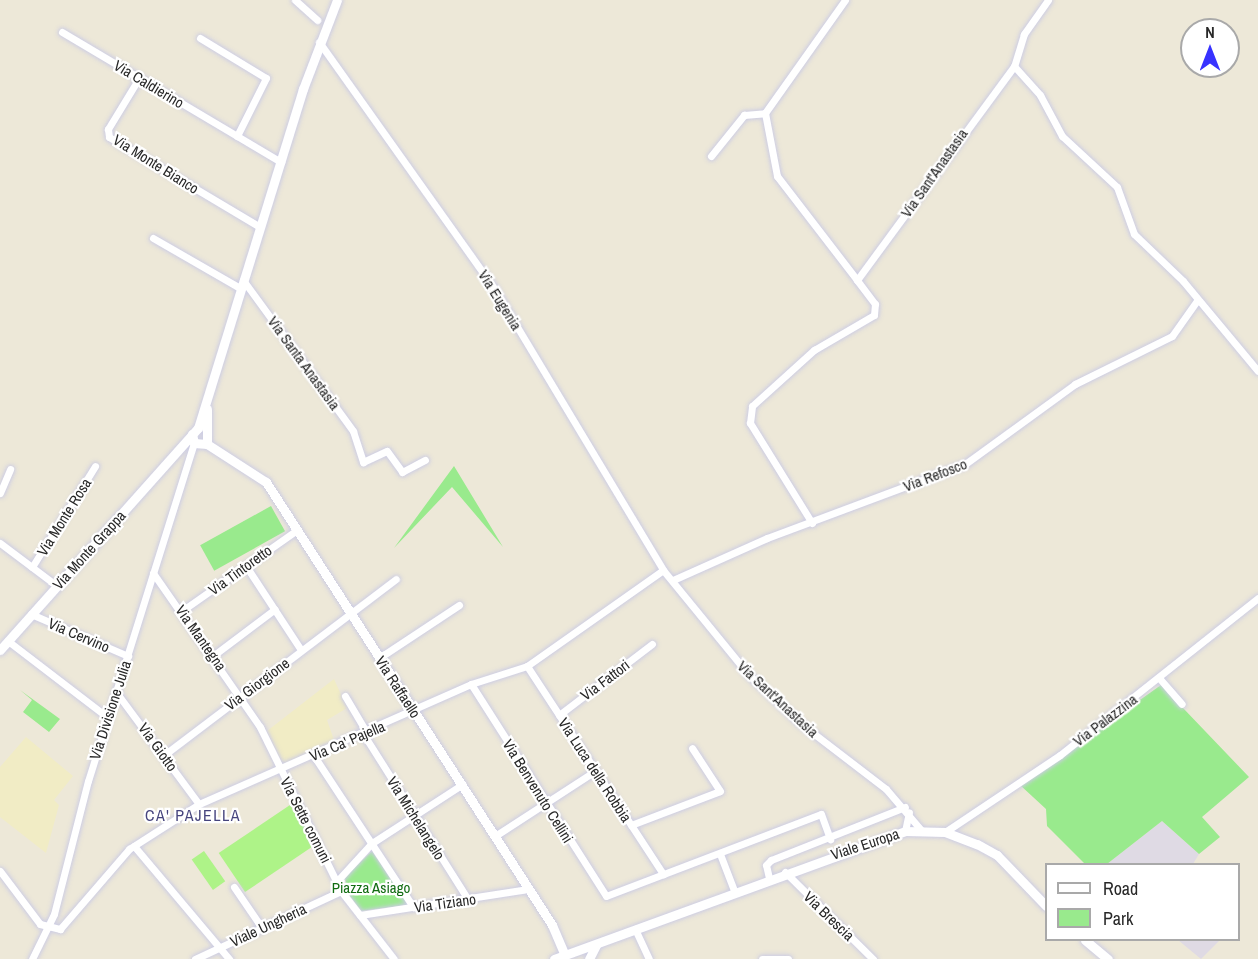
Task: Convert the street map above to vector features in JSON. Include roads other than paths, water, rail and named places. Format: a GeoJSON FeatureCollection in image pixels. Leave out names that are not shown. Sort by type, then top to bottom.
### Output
{"type":"FeatureCollection","features":[{"type":"Feature","properties":{"kind":"main road"},"geometry":{"type":"LineString","coordinates":[[201,438],[207,398],[242,284],[320,42],[337,0]]}},
{"type":"Feature","properties":{"kind":"main road","name":"Via Monte Grappa"},"geometry":{"type":"LineString","coordinates":[[0,650],[179,451],[201,438]]}},
{"type":"Feature","properties":{"kind":"main road","name":"Via Raffaello"},"geometry":{"type":"LineString","coordinates":[[201,438],[266,482],[463,784],[558,935],[576,950]]}},
{"type":"Feature","properties":{"kind":"main road","name":"Viale Europa"},"geometry":{"type":"LineString","coordinates":[[561,956],[785,872],[905,831],[945,832],[997,855],[1045,904]]}},
{"type":"Feature","properties":{"kind":"main road","name":"Via Raffaello"},"geometry":{"type":"LineString","coordinates":[[558,935],[561,956]]}},
{"type":"Feature","properties":{"kind":"main road"},"geometry":{"type":"LineString","coordinates":[[1087,941],[1108,959]]}},
{"type":"Feature","properties":{"kind":"main road"},"geometry":{"type":"LineString","coordinates":[[576,950],[588,959],[598,943]]}},
{"type":"Feature","properties":{"kind":"street"},"geometry":{"type":"LineString","coordinates":[[295,0],[317,20]]}},
{"type":"Feature","properties":{"kind":"street"},"geometry":{"type":"LineString","coordinates":[[711,156],[744,116],[765,112],[844,0]]}},
{"type":"Feature","properties":{"kind":"street"},"geometry":{"type":"LineString","coordinates":[[1048,0],[1024,34],[1014,66],[1040,95],[1062,136],[1117,187],[1134,234],[1182,280],[1196,302],[1258,371]]}},
{"type":"Feature","properties":{"kind":"street","name":"Via Caldierino"},"geometry":{"type":"LineString","coordinates":[[62,32],[280,162]]}},
{"type":"Feature","properties":{"kind":"street"},"geometry":{"type":"LineString","coordinates":[[200,38],[266,78],[237,136]]}},
{"type":"Feature","properties":{"kind":"street","name":"Via Eugenia"},"geometry":{"type":"LineString","coordinates":[[320,42],[495,290],[663,570]]}},
{"type":"Feature","properties":{"kind":"street","name":"Via Sant'Anastasia"},"geometry":{"type":"LineString","coordinates":[[856,280],[1014,66]]}},
{"type":"Feature","properties":{"kind":"street","name":"Via Monte Bianco"},"geometry":{"type":"LineString","coordinates":[[139,78],[108,129],[109,137],[260,227]]}},
{"type":"Feature","properties":{"kind":"street"},"geometry":{"type":"LineString","coordinates":[[765,112],[777,176],[875,304],[874,315],[814,350],[776,381],[750,411],[750,423],[812,523]]}},
{"type":"Feature","properties":{"kind":"street"},"geometry":{"type":"LineString","coordinates":[[153,238],[242,284]]}},
{"type":"Feature","properties":{"kind":"street","name":"Via Santa Anastasia"},"geometry":{"type":"LineString","coordinates":[[242,284],[353,431],[357,450],[367,464],[387,451],[402,472],[425,460]]}},
{"type":"Feature","properties":{"kind":"street","name":"Via Refosco"},"geometry":{"type":"LineString","coordinates":[[673,580],[978,457],[1022,418],[1075,384],[1173,336],[1196,302]]}},
{"type":"Feature","properties":{"kind":"street","name":"Via Divisione Julia"},"geometry":{"type":"LineString","coordinates":[[35,957],[48,929],[107,717],[188,460],[201,438]]}},
{"type":"Feature","properties":{"kind":"street","name":"Via Monte Rosa"},"geometry":{"type":"LineString","coordinates":[[32,567],[95,466]]}},
{"type":"Feature","properties":{"kind":"street"},"geometry":{"type":"LineString","coordinates":[[0,493],[10,469]]}},
{"type":"Feature","properties":{"kind":"street","name":"Via Tintoretto"},"geometry":{"type":"LineString","coordinates":[[183,610],[297,530]]}},
{"type":"Feature","properties":{"kind":"street"},"geometry":{"type":"LineString","coordinates":[[0,543],[57,586]]}},
{"type":"Feature","properties":{"kind":"street"},"geometry":{"type":"LineString","coordinates":[[246,566],[301,650]]}},
{"type":"Feature","properties":{"kind":"street","name":"Via Sant'Anastasia"},"geometry":{"type":"LineString","coordinates":[[663,570],[748,674],[907,809],[921,830]]}},
{"type":"Feature","properties":{"kind":"street","name":"Via Ca' Pajella"},"geometry":{"type":"LineString","coordinates":[[48,929],[60,929],[134,846],[199,804],[280,768],[366,734],[471,684],[527,666],[663,570]]}},
{"type":"Feature","properties":{"kind":"street","name":"Via Mantegna"},"geometry":{"type":"LineString","coordinates":[[153,573],[183,610],[241,696],[280,768]]}},
{"type":"Feature","properties":{"kind":"street","name":"Via Giorgione"},"geometry":{"type":"LineString","coordinates":[[164,755],[396,579]]}},
{"type":"Feature","properties":{"kind":"street","name":"Via Palazzina"},"geometry":{"type":"LineString","coordinates":[[945,832],[1160,679],[1258,598]]}},
{"type":"Feature","properties":{"kind":"street"},"geometry":{"type":"LineString","coordinates":[[379,658],[459,605]]}},
{"type":"Feature","properties":{"kind":"street"},"geometry":{"type":"LineString","coordinates":[[214,655],[275,609]]}},
{"type":"Feature","properties":{"kind":"street","name":"Via Cervino"},"geometry":{"type":"LineString","coordinates":[[31,614],[128,656]]}},
{"type":"Feature","properties":{"kind":"street"},"geometry":{"type":"LineString","coordinates":[[8,641],[107,717]]}},
{"type":"Feature","properties":{"kind":"street","name":"Via Fattori"},"geometry":{"type":"LineString","coordinates":[[559,715],[652,644]]}},
{"type":"Feature","properties":{"kind":"street","name":"Via Luca della Robbia"},"geometry":{"type":"LineString","coordinates":[[527,666],[663,874]]}},
{"type":"Feature","properties":{"kind":"street"},"geometry":{"type":"LineString","coordinates":[[1160,679],[1182,704]]}},
{"type":"Feature","properties":{"kind":"street","name":"Via Benvenuto Cellini"},"geometry":{"type":"LineString","coordinates":[[471,684],[606,896],[663,874]]}},
{"type":"Feature","properties":{"kind":"street","name":"Via Giotto"},"geometry":{"type":"LineString","coordinates":[[116,692],[199,804]]}},
{"type":"Feature","properties":{"kind":"street","name":"Via Michelangelo"},"geometry":{"type":"LineString","coordinates":[[345,696],[469,901]]}},
{"type":"Feature","properties":{"kind":"street"},"geometry":{"type":"LineString","coordinates":[[630,825],[720,791],[692,748]]}},
{"type":"Feature","properties":{"kind":"street"},"geometry":{"type":"LineString","coordinates":[[314,756],[413,907]]}},
{"type":"Feature","properties":{"kind":"street","name":"Via Sette comuni"},"geometry":{"type":"LineString","coordinates":[[280,768],[331,868],[340,891],[394,959]]}},
{"type":"Feature","properties":{"kind":"street"},"geometry":{"type":"LineString","coordinates":[[495,836],[595,771]]}},
{"type":"Feature","properties":{"kind":"street"},"geometry":{"type":"LineString","coordinates":[[337,881],[372,843],[414,813],[463,784]]}},
{"type":"Feature","properties":{"kind":"street"},"geometry":{"type":"LineString","coordinates":[[905,831],[907,809]]}},
{"type":"Feature","properties":{"kind":"street","name":"Viale Europa"},"geometry":{"type":"LineString","coordinates":[[769,878],[766,865],[771,860],[907,809]]}},
{"type":"Feature","properties":{"kind":"street"},"geometry":{"type":"LineString","coordinates":[[663,874],[821,814],[830,839]]}},
{"type":"Feature","properties":{"kind":"street"},"geometry":{"type":"LineString","coordinates":[[134,846],[229,959]]}},
{"type":"Feature","properties":{"kind":"street"},"geometry":{"type":"LineString","coordinates":[[720,854],[734,891]]}},
{"type":"Feature","properties":{"kind":"street","name":"Via Brescia"},"geometry":{"type":"LineString","coordinates":[[785,872],[873,959]]}},
{"type":"Feature","properties":{"kind":"street"},"geometry":{"type":"LineString","coordinates":[[3,874],[36,918],[48,929]]}},
{"type":"Feature","properties":{"kind":"street"},"geometry":{"type":"LineString","coordinates":[[234,888],[262,928]]}},
{"type":"Feature","properties":{"kind":"street","name":"Via Tiziano"},"geometry":{"type":"LineString","coordinates":[[360,915],[469,901],[528,888]]}},
{"type":"Feature","properties":{"kind":"street","name":"Viale Ungheria"},"geometry":{"type":"LineString","coordinates":[[195,959],[340,891]]}},
{"type":"Feature","properties":{"kind":"street"},"geometry":{"type":"LineString","coordinates":[[635,929],[649,959]]}},
{"type":"Feature","properties":{"kind":"street"},"geometry":{"type":"LineString","coordinates":[[762,959],[788,959]]}},
{"type":"Feature","properties":{"kind":"district","name":"CA' PAJELLA"},"geometry":{"type":"Point","coordinates":[193,815]}},
{"type":"Feature","properties":{"kind":"park label","name":"Piazza Asiago"},"geometry":{"type":"Point","coordinates":[371,888]}}]}
